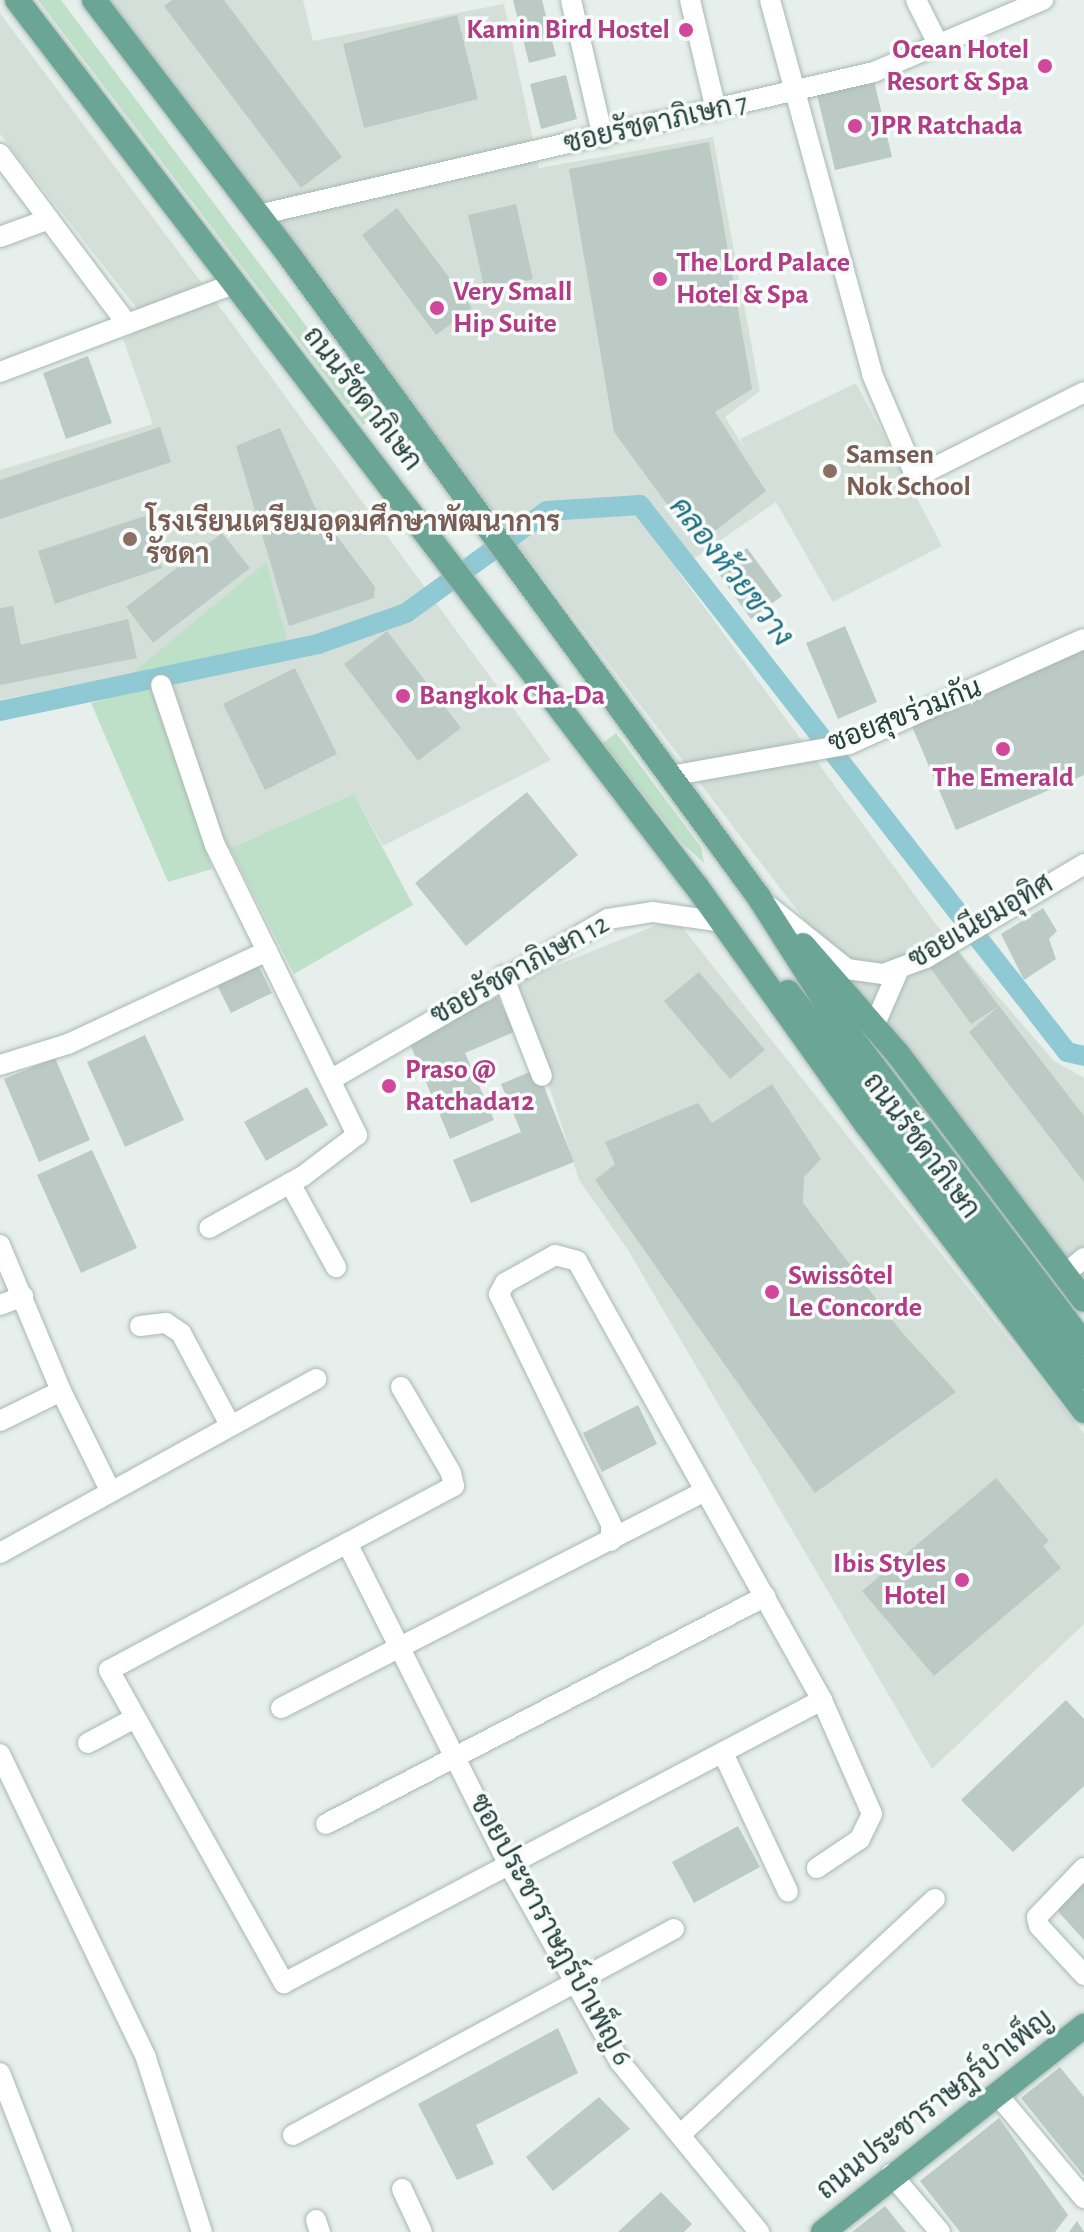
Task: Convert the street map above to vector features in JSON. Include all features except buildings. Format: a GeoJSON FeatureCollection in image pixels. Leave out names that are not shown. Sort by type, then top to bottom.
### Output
{"type":"FeatureCollection","features":[{"type":"Feature","properties":{"kind":"main road","name":"ถนนรัชดาภิเษก"},"geometry":{"type":"LineString","coordinates":[[17,0],[719,917],[867,1125],[1084,1411]]}},
{"type":"Feature","properties":{"kind":"main road","name":"ถนนรัชดาภิเษก"},"geometry":{"type":"LineString","coordinates":[[94,0],[258,215],[758,896],[830,1009],[1084,1344]]}},
{"type":"Feature","properties":{"kind":"main road","name":"ถนนรัชดาภิเษก"},"geometry":{"type":"LineString","coordinates":[[758,896],[874,1026],[1084,1300]]}},
{"type":"Feature","properties":{"kind":"main road","name":"ถนนรัชดาภิเษก"},"geometry":{"type":"LineString","coordinates":[[719,917],[814,1021],[1084,1377]]}},
{"type":"Feature","properties":{"kind":"main road","name":"ถนนประชาราษฎร์บำเพ็ญ"},"geometry":{"type":"LineString","coordinates":[[823,2232],[891,2174],[1084,2026]]}},
{"type":"Feature","properties":{"kind":"street"},"geometry":{"type":"LineString","coordinates":[[571,0],[603,137]]}},
{"type":"Feature","properties":{"kind":"street"},"geometry":{"type":"LineString","coordinates":[[690,0],[716,110]]}},
{"type":"Feature","properties":{"kind":"street"},"geometry":{"type":"LineString","coordinates":[[770,0],[872,374],[916,477],[1084,392]]}},
{"type":"Feature","properties":{"kind":"street"},"geometry":{"type":"LineString","coordinates":[[916,0],[939,46]]}},
{"type":"Feature","properties":{"kind":"street","name":"ซอยรัชดาภิเษก 7"},"geometry":{"type":"LineString","coordinates":[[258,215],[874,72],[1043,0]]}},
{"type":"Feature","properties":{"kind":"street"},"geometry":{"type":"LineString","coordinates":[[0,154],[127,324]]}},
{"type":"Feature","properties":{"kind":"street"},"geometry":{"type":"LineString","coordinates":[[0,237],[49,219]]}},
{"type":"Feature","properties":{"kind":"street"},"geometry":{"type":"LineString","coordinates":[[0,372],[236,283]]}},
{"type":"Feature","properties":{"kind":"street","name":"ซอยสุขร่วมกัน"},"geometry":{"type":"LineString","coordinates":[[670,776],[849,744],[1084,639]]}},
{"type":"Feature","properties":{"kind":"street"},"geometry":{"type":"LineString","coordinates":[[161,685],[215,845],[357,1135],[290,1183],[209,1228]]}},
{"type":"Feature","properties":{"kind":"street","name":"ซอยเนียมอุทิศ"},"geometry":{"type":"LineString","coordinates":[[758,896],[847,969],[883,974],[947,945],[1084,864]]}},
{"type":"Feature","properties":{"kind":"street","name":"ซอยรัชดาภิเษก 12"},"geometry":{"type":"LineString","coordinates":[[332,1079],[503,976],[624,914],[719,917]]}},
{"type":"Feature","properties":{"kind":"street"},"geometry":{"type":"LineString","coordinates":[[0,1065],[68,1044],[267,951]]}},
{"type":"Feature","properties":{"kind":"street"},"geometry":{"type":"LineString","coordinates":[[874,1026],[899,969]]}},
{"type":"Feature","properties":{"kind":"street"},"geometry":{"type":"LineString","coordinates":[[503,976],[542,1076]]}},
{"type":"Feature","properties":{"kind":"street"},"geometry":{"type":"LineString","coordinates":[[290,1183],[336,1267]]}},
{"type":"Feature","properties":{"kind":"street"},"geometry":{"type":"LineString","coordinates":[[0,1245],[61,1391],[110,1490]]}},
{"type":"Feature","properties":{"kind":"street"},"geometry":{"type":"LineString","coordinates":[[611,1541],[611,1524],[501,1305],[499,1294],[505,1283],[555,1255],[577,1261],[822,1700],[872,1814],[860,1839],[817,1868]]}},
{"type":"Feature","properties":{"kind":"street"},"geometry":{"type":"LineString","coordinates":[[1065,1274],[1084,1258]]}},
{"type":"Feature","properties":{"kind":"street"},"geometry":{"type":"LineString","coordinates":[[0,1305],[23,1296]]}},
{"type":"Feature","properties":{"kind":"street"},"geometry":{"type":"LineString","coordinates":[[140,1326],[166,1323],[181,1333],[229,1423]]}},
{"type":"Feature","properties":{"kind":"street"},"geometry":{"type":"LineString","coordinates":[[0,1553],[229,1423],[316,1379]]}},
{"type":"Feature","properties":{"kind":"street"},"geometry":{"type":"LineString","coordinates":[[401,1387],[454,1486],[116,1662],[109,1670],[109,1679],[284,1983],[822,1700]]}},
{"type":"Feature","properties":{"kind":"street"},"geometry":{"type":"LineString","coordinates":[[0,1421],[61,1391]]}},
{"type":"Feature","properties":{"kind":"street"},"geometry":{"type":"LineString","coordinates":[[281,1708],[704,1492]]}},
{"type":"Feature","properties":{"kind":"street","name":"ซอยประชาราษฎร์บำเพ็ญ 6"},"geometry":{"type":"LineString","coordinates":[[347,1543],[509,1865],[620,2062],[759,2232]]}},
{"type":"Feature","properties":{"kind":"street"},"geometry":{"type":"LineString","coordinates":[[326,1824],[765,1596]]}},
{"type":"Feature","properties":{"kind":"street"},"geometry":{"type":"LineString","coordinates":[[88,1743],[133,1719]]}},
{"type":"Feature","properties":{"kind":"street"},"geometry":{"type":"LineString","coordinates":[[723,1753],[788,1892]]}},
{"type":"Feature","properties":{"kind":"street"},"geometry":{"type":"LineString","coordinates":[[0,1754],[146,2058],[202,2232]]}},
{"type":"Feature","properties":{"kind":"street"},"geometry":{"type":"LineString","coordinates":[[1083,1973],[1039,1926],[1037,1917],[1084,1868]]}},
{"type":"Feature","properties":{"kind":"street"},"geometry":{"type":"LineString","coordinates":[[681,2134],[935,1899]]}},
{"type":"Feature","properties":{"kind":"street"},"geometry":{"type":"LineString","coordinates":[[293,2135],[674,1929]]}},
{"type":"Feature","properties":{"kind":"street"},"geometry":{"type":"LineString","coordinates":[[0,2073],[62,2232]]}},
{"type":"Feature","properties":{"kind":"street"},"geometry":{"type":"LineString","coordinates":[[997,2094],[1084,2198]]}},
{"type":"Feature","properties":{"kind":"street"},"geometry":{"type":"LineString","coordinates":[[891,2174],[940,2232]]}},
{"type":"Feature","properties":{"kind":"street"},"geometry":{"type":"LineString","coordinates":[[402,2189],[422,2232]]}},
{"type":"Feature","properties":{"kind":"shaded area"},"geometry":{"type":"Polygon","coordinates":[[[102,0],[303,0],[313,41],[504,4],[539,168],[713,137],[760,391],[725,417],[746,451],[740,439],[856,383],[942,546],[833,602],[776,502],[677,570],[938,927],[1054,1061],[1084,1078],[1084,1286],[102,0]]]}},
{"type":"Feature","properties":{"kind":"shaded area"},"geometry":{"type":"Polygon","coordinates":[[[0,13],[228,318],[551,760],[383,846],[354,794],[209,857],[150,670],[0,700],[0,470],[153,424],[123,339],[150,325],[0,134],[0,13]]]}},
{"type":"Feature","properties":{"kind":"shaded area"},"geometry":{"type":"Polygon","coordinates":[[[659,924],[682,927],[1084,1434],[1084,1624],[932,1769],[628,1250],[579,1180],[516,982],[659,924]]]}},
{"type":"Feature","properties":{"kind":"green space"},"geometry":{"type":"Polygon","coordinates":[[[38,0],[61,0],[374,416],[363,425],[38,0]]]}},
{"type":"Feature","properties":{"kind":"green space"},"geometry":{"type":"Polygon","coordinates":[[[266,562],[287,640],[131,674],[266,562]]]}},
{"type":"Feature","properties":{"kind":"green space"},"geometry":{"type":"Polygon","coordinates":[[[155,686],[212,869],[168,882],[91,703],[155,686]]]}},
{"type":"Feature","properties":{"kind":"green space"},"geometry":{"type":"Polygon","coordinates":[[[616,733],[701,847],[704,863],[683,844],[603,743],[616,733]]]}},
{"type":"Feature","properties":{"kind":"green space"},"geometry":{"type":"Polygon","coordinates":[[[354,794],[413,905],[294,974],[230,848],[354,794]]]}},
{"type":"Feature","properties":{"kind":"waterway","name":"คลองห้วยขวาง"},"geometry":{"type":"LineString","coordinates":[[0,711],[318,644],[406,613],[547,511],[640,505],[1067,1052],[1084,1056]]}},
{"type":"Feature","properties":{"kind":"place","name":"Kamin Bird Hostel"},"geometry":{"type":"Point","coordinates":[686,30]}},
{"type":"Feature","properties":{"kind":"place","name":"Ocean Hotel Resort & Spa"},"geometry":{"type":"Point","coordinates":[1045,66]}},
{"type":"Feature","properties":{"kind":"place","name":"JPR Ratchada"},"geometry":{"type":"Point","coordinates":[855,126]}},
{"type":"Feature","properties":{"kind":"place","name":"The Lord Palace Hotel & Spa"},"geometry":{"type":"Point","coordinates":[660,279]}},
{"type":"Feature","properties":{"kind":"place","name":"Very Small Hip Suite"},"geometry":{"type":"Point","coordinates":[437,308]}},
{"type":"Feature","properties":{"kind":"place","name":"Samsen Nok School"},"geometry":{"type":"Point","coordinates":[830,471]}},
{"type":"Feature","properties":{"kind":"place","name":"โรงเรียนเตรียมอุดมศึกษาพัฒนาการ รัชดา"},"geometry":{"type":"Point","coordinates":[130,539]}},
{"type":"Feature","properties":{"kind":"place","name":"Bangkok Cha-Da"},"geometry":{"type":"Point","coordinates":[403,696]}},
{"type":"Feature","properties":{"kind":"place","name":"The Emerald"},"geometry":{"type":"Point","coordinates":[1003,749]}},
{"type":"Feature","properties":{"kind":"place","name":"Praso @ Ratchada12"},"geometry":{"type":"Point","coordinates":[389,1086]}},
{"type":"Feature","properties":{"kind":"place","name":"Swissôtel Le Concorde"},"geometry":{"type":"Point","coordinates":[772,1292]}},
{"type":"Feature","properties":{"kind":"place","name":"Ibis Styles Hotel"},"geometry":{"type":"Point","coordinates":[962,1580]}}]}
